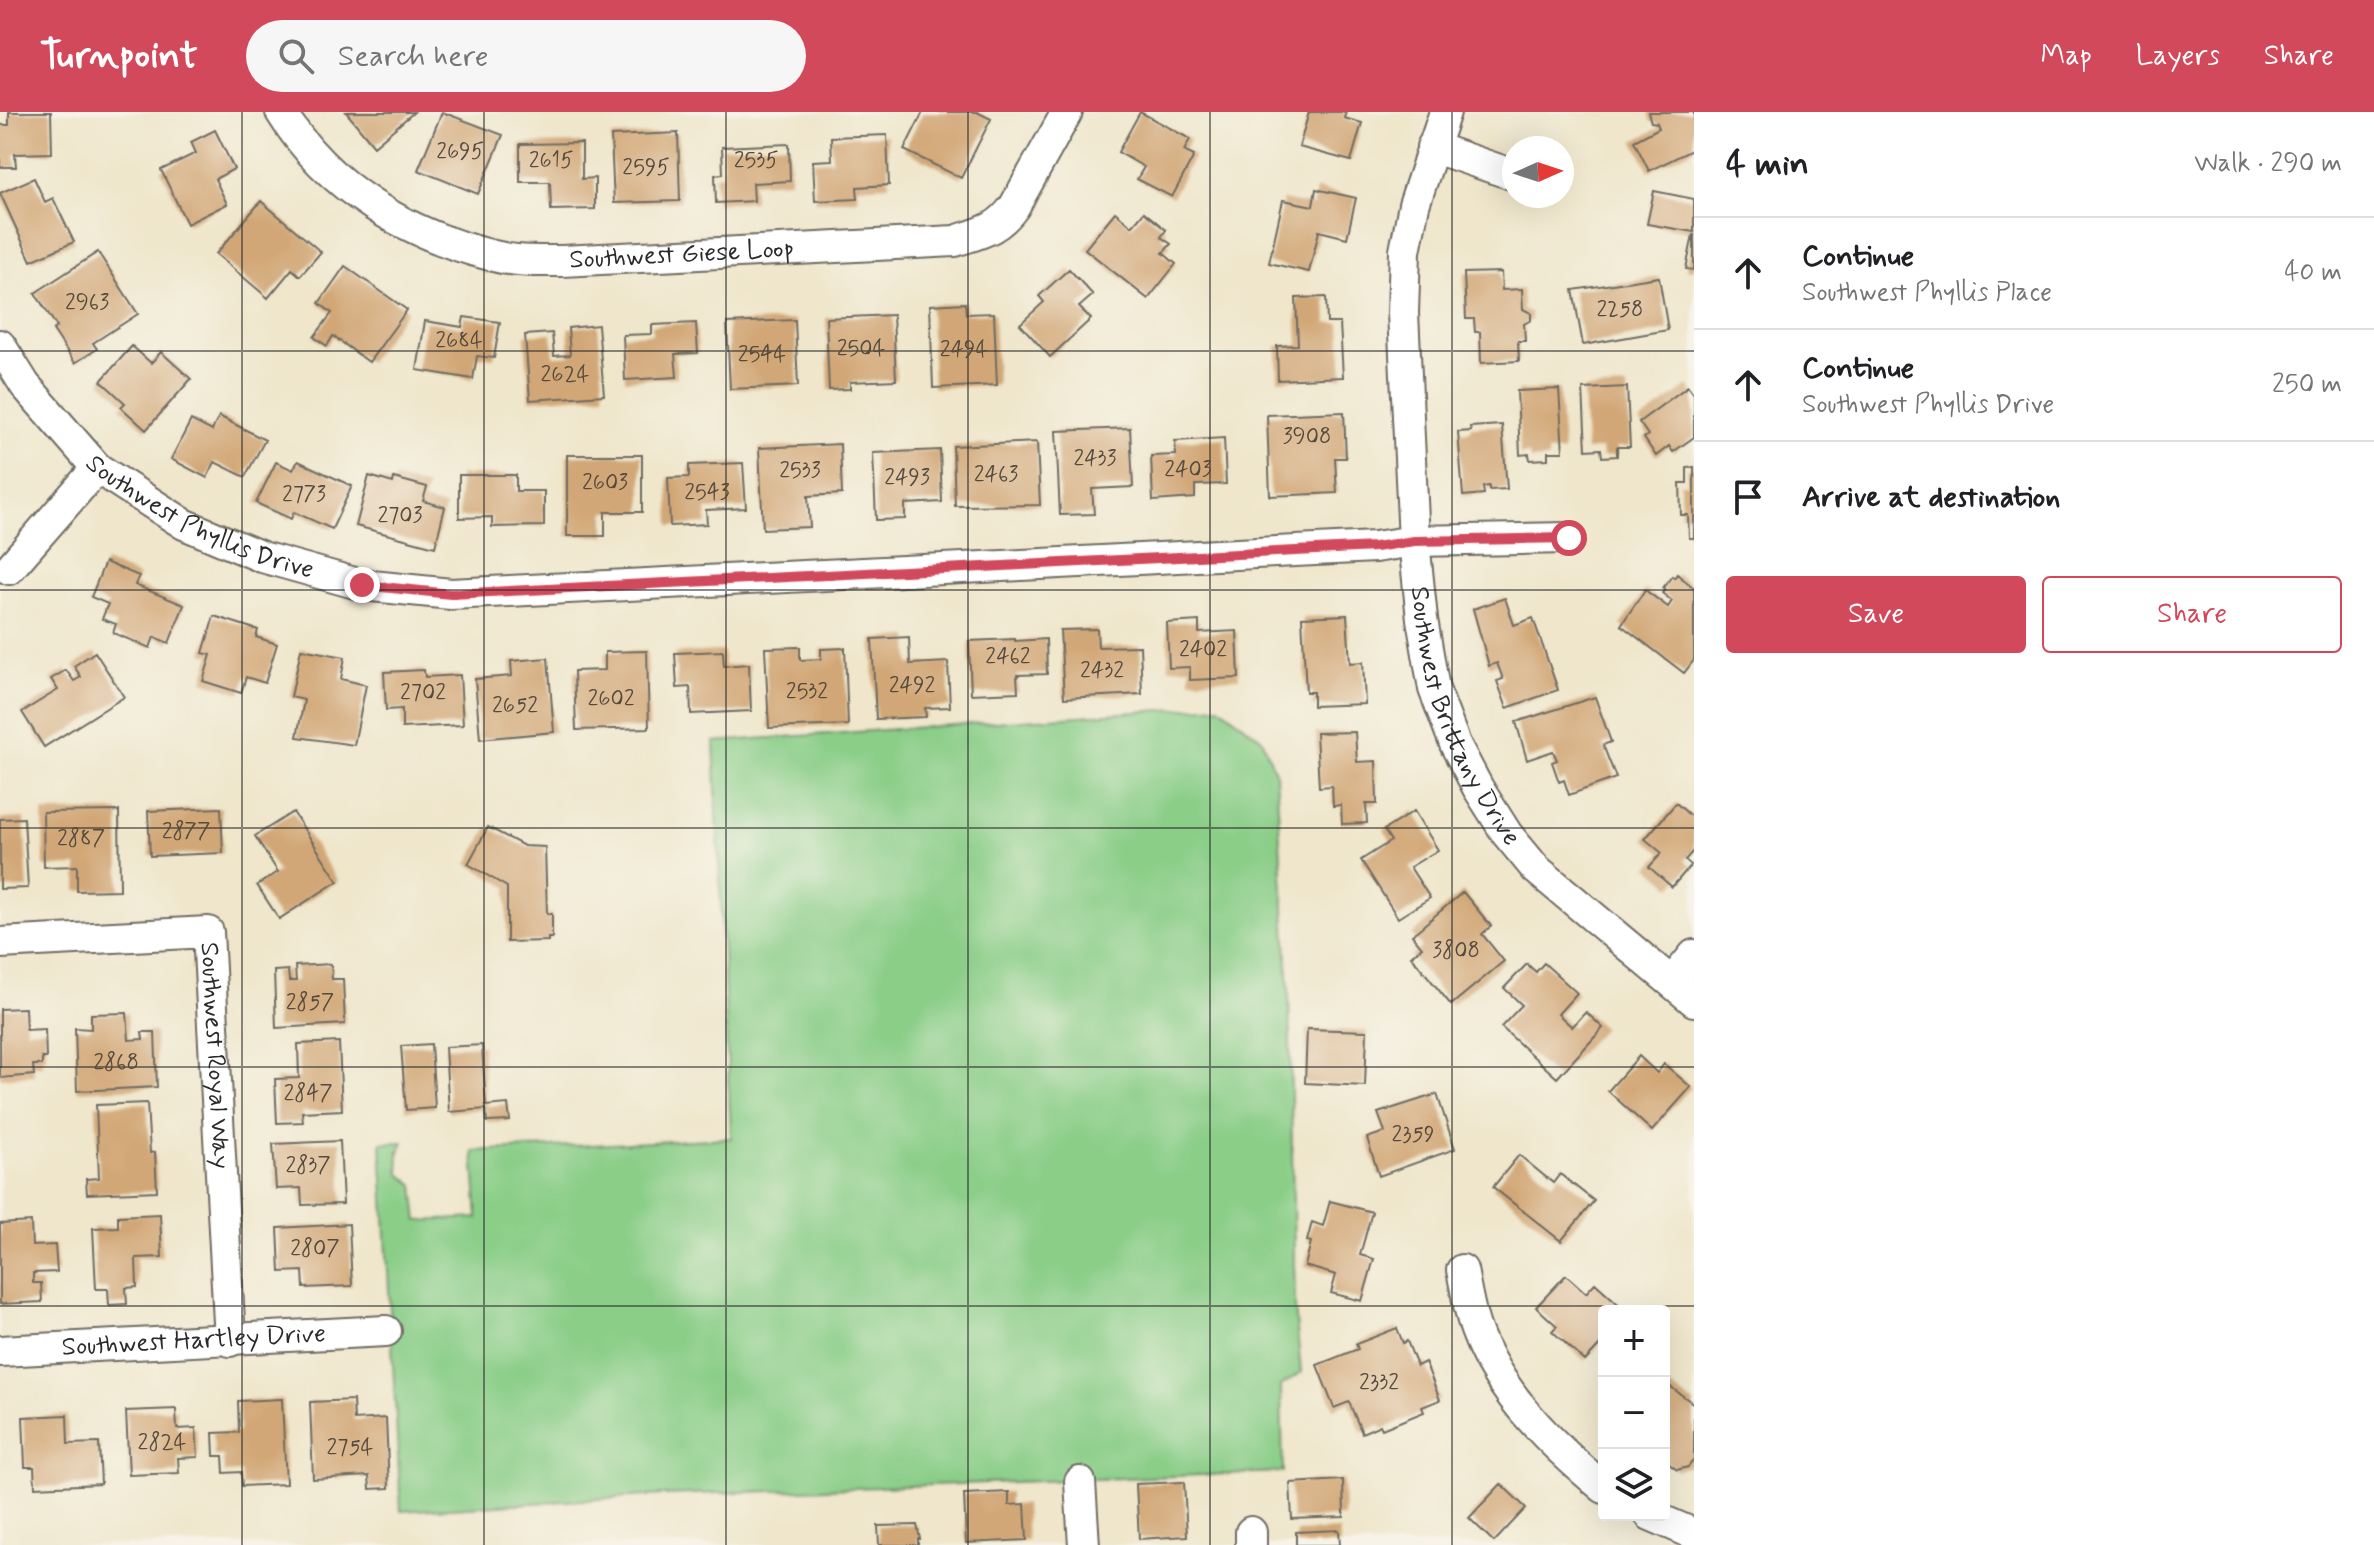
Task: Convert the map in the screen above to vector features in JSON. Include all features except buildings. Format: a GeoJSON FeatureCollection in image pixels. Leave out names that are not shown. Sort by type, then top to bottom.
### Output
{"type":"FeatureCollection","features":[{"type":"Feature","properties":{"kind":"street","name":"Southwest Giese Loop"},"geometry":{"type":"LineString","coordinates":[[281,112],[309,150],[331,173],[357,196],[409,226],[496,257],[562,261],[955,241],[993,229],[1005,219],[1067,112]]}},
{"type":"Feature","properties":{"kind":"street","name":"Southwest Brittany Drive"},"geometry":{"type":"LineString","coordinates":[[1445,112],[1414,205],[1405,267],[1403,313],[1414,541],[1422,619],[1434,689],[1455,744],[1507,834],[1536,869],[1683,991]]}},
{"type":"Feature","properties":{"kind":"street"},"geometry":{"type":"LineString","coordinates":[[1432,147],[1502,171]]}},
{"type":"Feature","properties":{"kind":"street","name":"Southwest Phyllis Drive"},"geometry":{"type":"LineString","coordinates":[[0,345],[25,385],[97,468],[184,524],[262,557],[362,585],[451,594],[1343,549],[1414,541],[1569,538]]}},
{"type":"Feature","properties":{"kind":"street"},"geometry":{"type":"LineString","coordinates":[[9,569],[97,468]]}},
{"type":"Feature","properties":{"kind":"street","name":"Southwest Royal Way"},"geometry":{"type":"LineString","coordinates":[[0,943],[208,932],[230,1341]]}},
{"type":"Feature","properties":{"kind":"street"},"geometry":{"type":"LineString","coordinates":[[1683,991],[1694,955]]}},
{"type":"Feature","properties":{"kind":"street"},"geometry":{"type":"LineString","coordinates":[[1462,1270],[1476,1330],[1505,1388],[1562,1453],[1598,1483]]}},
{"type":"Feature","properties":{"kind":"street","name":"Southwest Hartley Drive"},"geometry":{"type":"LineString","coordinates":[[0,1351],[386,1331]]}},
{"type":"Feature","properties":{"kind":"street"},"geometry":{"type":"LineString","coordinates":[[1080,1482],[1084,1545]]}},
{"type":"Feature","properties":{"kind":"street"},"geometry":{"type":"LineString","coordinates":[[1664,1521],[1694,1534]]}},
{"type":"Feature","properties":{"kind":"green space"},"geometry":{"type":"Polygon","coordinates":[[[1219,706],[1262,739],[1276,774],[1289,990],[1295,1308],[1301,1372],[1281,1386],[1283,1472],[664,1495],[401,1511],[381,1143],[403,1142],[398,1155],[400,1174],[414,1185],[418,1221],[478,1218],[473,1151],[731,1138],[714,742],[1219,706]]]}},
{"type":"Feature","properties":{"kind":"route"},"geometry":{"type":"LineString","coordinates":[[362,585],[451,594],[1375,547],[1414,541],[1569,538]]}}]}
